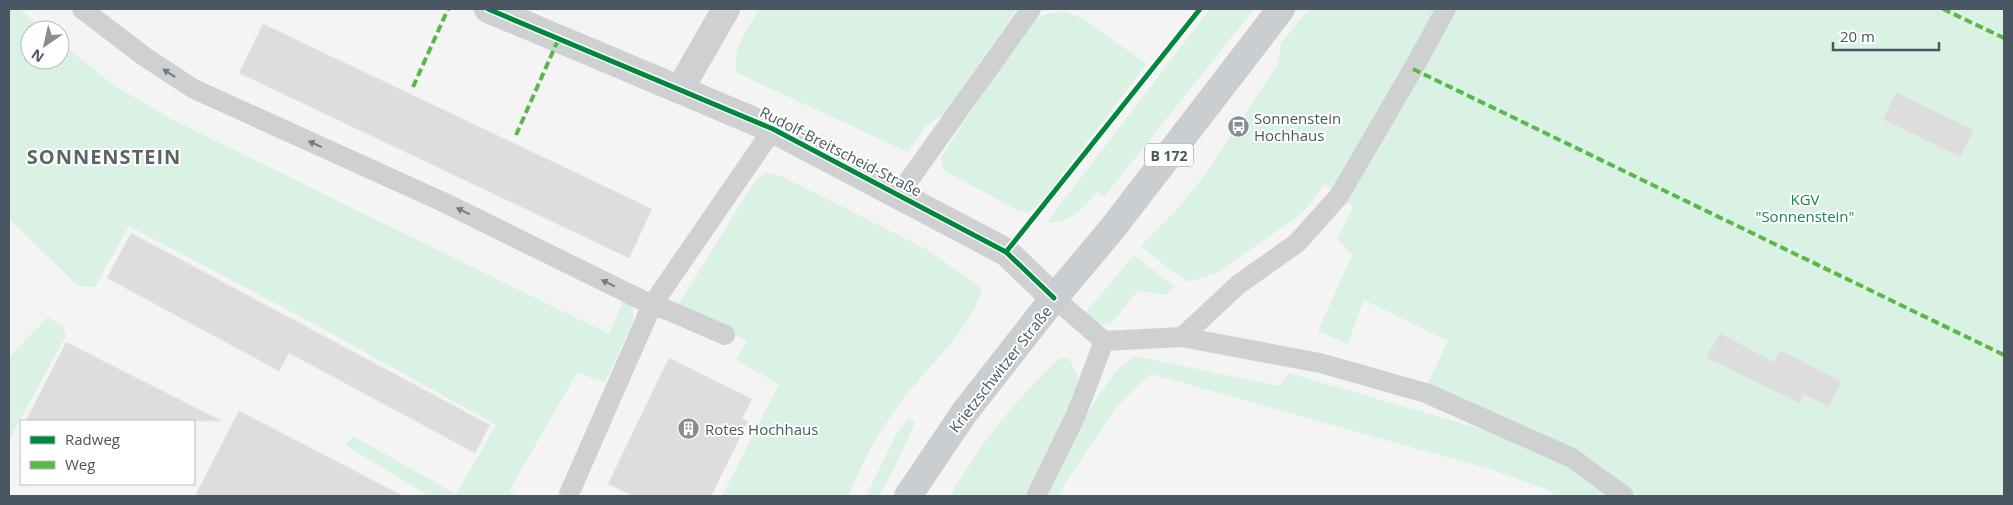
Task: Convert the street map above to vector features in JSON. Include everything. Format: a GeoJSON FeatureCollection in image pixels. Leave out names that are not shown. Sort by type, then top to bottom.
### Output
{"type":"FeatureCollection","features":[{"type":"Feature","properties":{"kind":"main road","name":"Krietzschwitzer Straße"},"geometry":{"type":"LineString","coordinates":[[908,496],[964,413],[1054,298],[1112,229],[1281,9]]}},
{"type":"Feature","properties":{"kind":"street","name":"Rudolf-Breitscheid-Straße"},"geometry":{"type":"LineString","coordinates":[[488,9],[773,129],[1006,252],[1054,298]]}},
{"type":"Feature","properties":{"kind":"street"},"geometry":{"type":"LineString","coordinates":[[680,89],[726,9]]}},
{"type":"Feature","properties":{"kind":"lane"},"geometry":{"type":"LineString","coordinates":[[82,9],[145,58],[194,89],[443,202],[652,305],[670,311],[725,336]]}},
{"type":"Feature","properties":{"kind":"lane"},"geometry":{"type":"LineString","coordinates":[[899,194],[1031,9]]}},
{"type":"Feature","properties":{"kind":"lane"},"geometry":{"type":"LineString","coordinates":[[1182,337],[1239,284],[1297,244],[1339,196],[1413,70],[1446,9]]}},
{"type":"Feature","properties":{"kind":"lane"},"geometry":{"type":"LineString","coordinates":[[569,494],[652,305],[773,129]]}},
{"type":"Feature","properties":{"kind":"lane"},"geometry":{"type":"LineString","coordinates":[[1054,298],[1104,341],[1182,337],[1320,363],[1426,393],[1572,458],[1624,496]]}},
{"type":"Feature","properties":{"kind":"lane"},"geometry":{"type":"LineString","coordinates":[[1036,496],[1076,415],[1104,341]]}},
{"type":"Feature","properties":{"kind":"green space"},"geometry":{"type":"Polygon","coordinates":[[[9,9],[19,9],[33,20],[20,20],[20,70],[70,70],[70,50],[112,84],[171,119],[609,334],[623,301],[633,306],[633,322],[605,382],[577,373],[509,491],[519,496],[429,496],[345,445],[353,436],[456,494],[496,425],[307,320],[129,226],[95,287],[78,286],[9,219],[9,9]]]}},
{"type":"Feature","properties":{"kind":"green space"},"geometry":{"type":"Polygon","coordinates":[[[759,9],[1017,9],[944,114],[927,125],[908,152],[737,73],[736,56],[738,47],[759,9]]]}},
{"type":"Feature","properties":{"kind":"green space"},"geometry":{"type":"Polygon","coordinates":[[[1210,9],[1254,9],[1104,197],[1097,191],[1082,209],[1070,218],[1047,222],[1210,9]]]}},
{"type":"Feature","properties":{"kind":"green space","name":"KGV \"Sonnenstein\""},"geometry":{"type":"Polygon","coordinates":[[[1309,9],[2004,9],[2004,496],[1637,496],[1611,475],[1554,442],[1491,412],[1427,385],[1448,341],[1364,300],[1348,344],[1318,331],[1352,255],[1337,239],[1353,207],[1325,184],[1302,213],[1219,272],[1189,282],[1165,266],[1141,246],[1179,207],[1205,175],[1278,64],[1281,43],[1309,9]]]}},
{"type":"Feature","properties":{"kind":"green space"},"geometry":{"type":"Polygon","coordinates":[[[1063,11],[1082,18],[1147,64],[1037,207],[1028,213],[1019,211],[943,170],[941,157],[1030,23],[1040,16],[1063,11]]]}},
{"type":"Feature","properties":{"kind":"green space"},"geometry":{"type":"Polygon","coordinates":[[[765,172],[783,177],[926,249],[978,285],[982,292],[976,306],[960,331],[902,400],[884,426],[861,467],[849,496],[722,496],[779,384],[736,360],[747,341],[678,305],[753,184],[765,172]]]}},
{"type":"Feature","properties":{"kind":"green space"},"geometry":{"type":"Polygon","coordinates":[[[1134,255],[1175,287],[1166,295],[1138,291],[1112,322],[1103,325],[1089,317],[1086,312],[1134,255]]]}},
{"type":"Feature","properties":{"kind":"green space"},"geometry":{"type":"Polygon","coordinates":[[[48,317],[63,327],[66,336],[9,440],[9,357],[48,317]]]}},
{"type":"Feature","properties":{"kind":"green space"},"geometry":{"type":"Polygon","coordinates":[[[1135,356],[1279,386],[1289,373],[1498,434],[1568,463],[1612,496],[1557,496],[1546,489],[1486,468],[1151,374],[1117,406],[1060,491],[1060,496],[1045,496],[1094,402],[1116,371],[1135,356]]]}},
{"type":"Feature","properties":{"kind":"green space"},"geometry":{"type":"Polygon","coordinates":[[[1060,358],[1069,358],[1078,376],[1074,399],[1024,496],[950,496],[973,459],[999,423],[1060,358]]]}},
{"type":"Feature","properties":{"kind":"green space"},"geometry":{"type":"Polygon","coordinates":[[[909,418],[915,422],[898,461],[879,496],[866,496],[896,435],[909,418]]]}},
{"type":"Feature","properties":{"kind":"building"},"geometry":{"type":"Polygon","coordinates":[[[263,24],[652,209],[629,258],[239,73],[263,24]]]}},
{"type":"Feature","properties":{"kind":"building"},"geometry":{"type":"Polygon","coordinates":[[[1896,92],[1974,130],[1960,157],[1883,119],[1896,92]]]}},
{"type":"Feature","properties":{"kind":"building"},"geometry":{"type":"Polygon","coordinates":[[[131,233],[490,425],[475,453],[289,353],[279,371],[107,278],[131,233]]]}},
{"type":"Feature","properties":{"kind":"building"},"geometry":{"type":"Polygon","coordinates":[[[1720,333],[1774,362],[1780,350],[1842,382],[1828,407],[1804,394],[1800,403],[1706,358],[1720,333]]]}},
{"type":"Feature","properties":{"kind":"building"},"geometry":{"type":"Polygon","coordinates":[[[66,342],[222,421],[195,420],[27,420],[66,342]]]}},
{"type":"Feature","properties":{"kind":"building","name":"Rotes Hochhaus"},"geometry":{"type":"Polygon","coordinates":[[[669,358],[752,399],[742,419],[748,421],[711,496],[633,496],[608,484],[669,358]]]}},
{"type":"Feature","properties":{"kind":"building"},"geometry":{"type":"Polygon","coordinates":[[[239,411],[328,457],[403,496],[195,496],[239,411]]]}},
{"type":"Feature","properties":{"kind":"marked path"},"geometry":{"type":"LineString","coordinates":[[413,87],[448,9]]}},
{"type":"Feature","properties":{"kind":"marked path"},"geometry":{"type":"LineString","coordinates":[[1943,9],[2004,38]]}},
{"type":"Feature","properties":{"kind":"marked path"},"geometry":{"type":"LineString","coordinates":[[516,135],[559,38]]}},
{"type":"Feature","properties":{"kind":"marked path"},"geometry":{"type":"LineString","coordinates":[[1413,69],[2004,355]]}},
{"type":"Feature","properties":{"kind":"cycle path"},"geometry":{"type":"LineString","coordinates":[[488,9],[773,129],[1006,252],[1054,298]]}},
{"type":"Feature","properties":{"kind":"cycle path"},"geometry":{"type":"LineString","coordinates":[[1006,252],[1200,9]]}},
{"type":"Feature","properties":{"kind":"place","name":"Sonnenstein Hochhaus"},"geometry":{"type":"Point","coordinates":[1238,127]}},
{"type":"Feature","properties":{"kind":"place","name":"Rotes Hochhaus"},"geometry":{"type":"Point","coordinates":[689,429]}},
{"type":"Feature","properties":{"kind":"district","name":"SONNENSTEIN"},"geometry":{"type":"Point","coordinates":[104,156]}}]}
